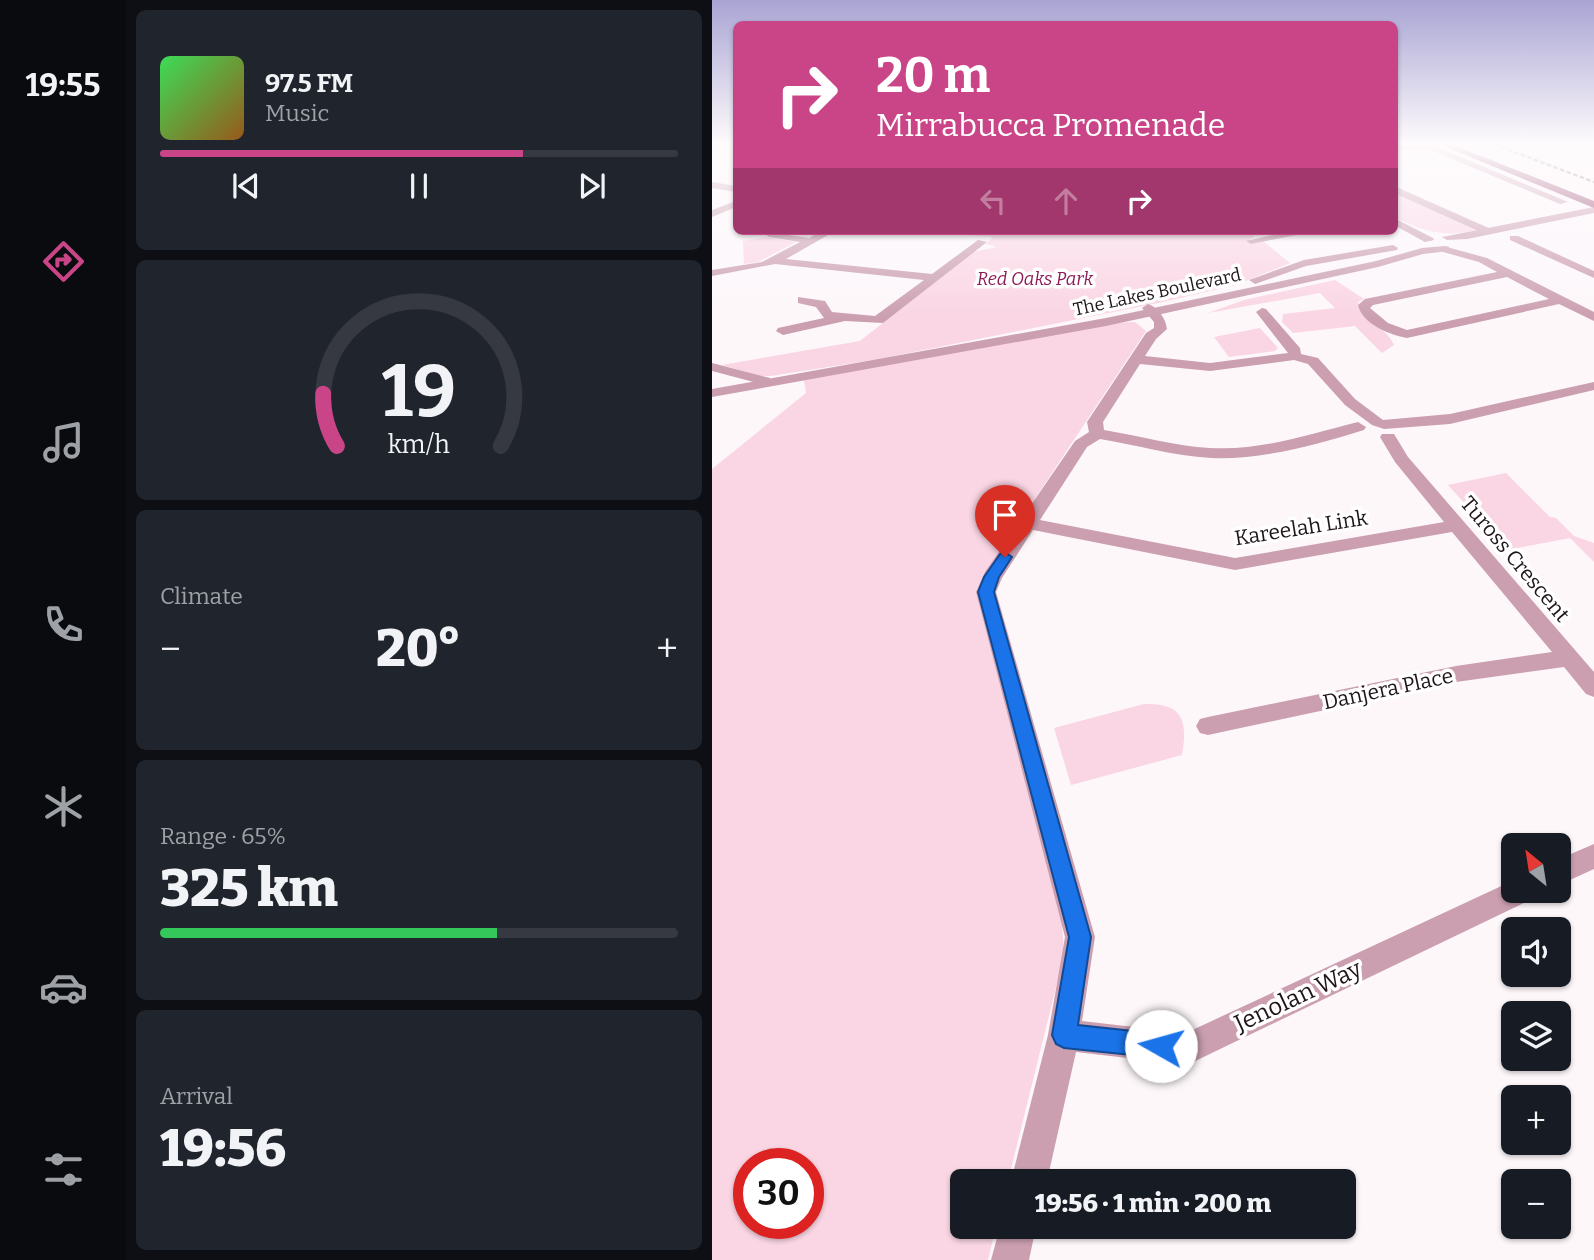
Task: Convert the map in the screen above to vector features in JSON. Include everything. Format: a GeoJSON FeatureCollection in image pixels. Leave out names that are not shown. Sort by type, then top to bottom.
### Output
{"type":"FeatureCollection","features":[{"type":"Feature","properties":{"kind":"street"},"geometry":{"type":"LineString","coordinates":[[1420,201],[1487,231],[1514,238],[1594,275]]}},
{"type":"Feature","properties":{"kind":"street"},"geometry":{"type":"LineString","coordinates":[[1447,237],[1467,236],[1592,203]]}},
{"type":"Feature","properties":{"kind":"street"},"geometry":{"type":"LineString","coordinates":[[712,214],[733,205]]}},
{"type":"Feature","properties":{"kind":"street"},"geometry":{"type":"LineString","coordinates":[[1398,223],[1429,240],[1434,247],[1483,260],[1594,317]]}},
{"type":"Feature","properties":{"kind":"street"},"geometry":{"type":"LineString","coordinates":[[1408,227],[1463,241],[1483,260]]}},
{"type":"Feature","properties":{"kind":"street"},"geometry":{"type":"LineString","coordinates":[[1467,246],[1477,241],[1541,233]]}},
{"type":"Feature","properties":{"kind":"street"},"geometry":{"type":"LineString","coordinates":[[773,235],[811,241]]}},
{"type":"Feature","properties":{"kind":"street"},"geometry":{"type":"LineString","coordinates":[[712,273],[762,266],[822,235]]}},
{"type":"Feature","properties":{"kind":"street"},"geometry":{"type":"LineString","coordinates":[[1253,236],[1265,239],[1288,235]]}},
{"type":"Feature","properties":{"kind":"street","name":"The Lakes Boulevard"},"geometry":{"type":"LineString","coordinates":[[1145,317],[1304,264],[1371,251],[1415,246],[1447,237]]}},
{"type":"Feature","properties":{"kind":"street"},"geometry":{"type":"LineString","coordinates":[[799,299],[820,304],[825,314],[866,321],[881,320],[980,244],[995,248]]}},
{"type":"Feature","properties":{"kind":"street","name":"The Lakes Boulevard"},"geometry":{"type":"LineString","coordinates":[[712,391],[1145,317],[1378,264],[1422,251],[1467,246]]}},
{"type":"Feature","properties":{"kind":"street"},"geometry":{"type":"LineString","coordinates":[[773,261],[935,278]]}},
{"type":"Feature","properties":{"kind":"street"},"geometry":{"type":"LineString","coordinates":[[1508,273],[1369,302],[1364,305],[1364,309],[1374,319],[1399,334],[1407,334],[1561,300]]}},
{"type":"Feature","properties":{"kind":"street"},"geometry":{"type":"LineString","coordinates":[[1267,275],[1275,281],[1295,281]]}},
{"type":"Feature","properties":{"kind":"street"},"geometry":{"type":"LineString","coordinates":[[1136,359],[1198,368],[1294,356],[1295,351],[1262,313]]}},
{"type":"Feature","properties":{"kind":"street"},"geometry":{"type":"LineString","coordinates":[[1098,435],[1095,422],[1136,359],[1145,317]]}},
{"type":"Feature","properties":{"kind":"street"},"geometry":{"type":"LineString","coordinates":[[783,331],[842,318]]}},
{"type":"Feature","properties":{"kind":"street","name":"Tuross Crescent"},"geometry":{"type":"LineString","coordinates":[[1294,356],[1313,361],[1350,401],[1594,688]]}},
{"type":"Feature","properties":{"kind":"street","name":"The Lakes Boulevard"},"geometry":{"type":"LineString","coordinates":[[712,367],[765,381]]}},
{"type":"Feature","properties":{"kind":"street","name":"The Lakes Boulevard"},"geometry":{"type":"LineString","coordinates":[[712,391],[829,372]]}},
{"type":"Feature","properties":{"kind":"street"},"geometry":{"type":"LineString","coordinates":[[1032,1169],[1064,1035],[1080,937],[986,592],[992,577],[1081,444],[1098,435],[1210,453],[1230,452],[1427,422],[1594,386]]}},
{"type":"Feature","properties":{"kind":"street","name":"Kareelah Link"},"geometry":{"type":"LineString","coordinates":[[1028,523],[1235,564],[1457,525]]}},
{"type":"Feature","properties":{"kind":"street","name":"Danjera Place"},"geometry":{"type":"LineString","coordinates":[[1208,726],[1456,674],[1570,658]]}},
{"type":"Feature","properties":{"kind":"street"},"geometry":{"type":"LineString","coordinates":[[1571,867],[1594,856]]}},
{"type":"Feature","properties":{"kind":"street","name":"Jenolan Way"},"geometry":{"type":"LineString","coordinates":[[1064,1035],[1187,1049],[1501,900]]}},
{"type":"Feature","properties":{"kind":"street"},"geometry":{"type":"LineString","coordinates":[[1010,1260],[1015,1239]]}},
{"type":"Feature","properties":{"kind":"green space"},"geometry":{"type":"Polygon","coordinates":[[[1398,201],[1415,201],[1476,230],[1444,233],[1398,219],[1398,201]]]}},
{"type":"Feature","properties":{"kind":"green space","name":"Red Oaks Park"},"geometry":{"type":"Polygon","coordinates":[[[966,235],[1254,235],[1249,240],[1263,241],[1290,263],[1236,285],[879,359],[771,376],[760,376],[722,365],[860,341],[973,252],[997,247],[986,244],[993,237],[966,235]]]}},
{"type":"Feature","properties":{"kind":"green space"},"geometry":{"type":"Polygon","coordinates":[[[765,237],[796,242],[758,262],[744,264],[743,241],[765,237]]]}},
{"type":"Feature","properties":{"kind":"green space"},"geometry":{"type":"Polygon","coordinates":[[[1335,280],[1364,299],[1358,302],[1360,308],[1386,333],[1394,345],[1382,353],[1355,326],[1293,333],[1282,322],[1283,314],[1335,308],[1320,293],[1208,313],[1244,300],[1335,280]]]}},
{"type":"Feature","properties":{"kind":"green space"},"geometry":{"type":"Polygon","coordinates":[[[1135,322],[1146,331],[983,577],[979,590],[979,604],[1062,922],[1064,955],[1011,1169],[950,1169],[950,1239],[993,1239],[988,1260],[712,1260],[712,469],[806,393],[804,380],[1111,323],[1135,322]]]}},
{"type":"Feature","properties":{"kind":"green space"},"geometry":{"type":"Polygon","coordinates":[[[1260,328],[1278,348],[1275,351],[1229,357],[1214,337],[1260,328]]]}},
{"type":"Feature","properties":{"kind":"green space"},"geometry":{"type":"Polygon","coordinates":[[[1506,473],[1550,517],[1556,518],[1574,536],[1594,543],[1594,562],[1570,538],[1507,550],[1448,485],[1506,473]]]}},
{"type":"Feature","properties":{"kind":"green space"},"geometry":{"type":"Polygon","coordinates":[[[1144,704],[1167,707],[1180,716],[1184,732],[1182,755],[1071,785],[1054,728],[1144,704]]]}},
{"type":"Feature","properties":{"kind":"route"},"geometry":{"type":"LineString","coordinates":[[1005,557],[986,592],[1080,937],[1064,1035],[1161,1046]]}}]}
